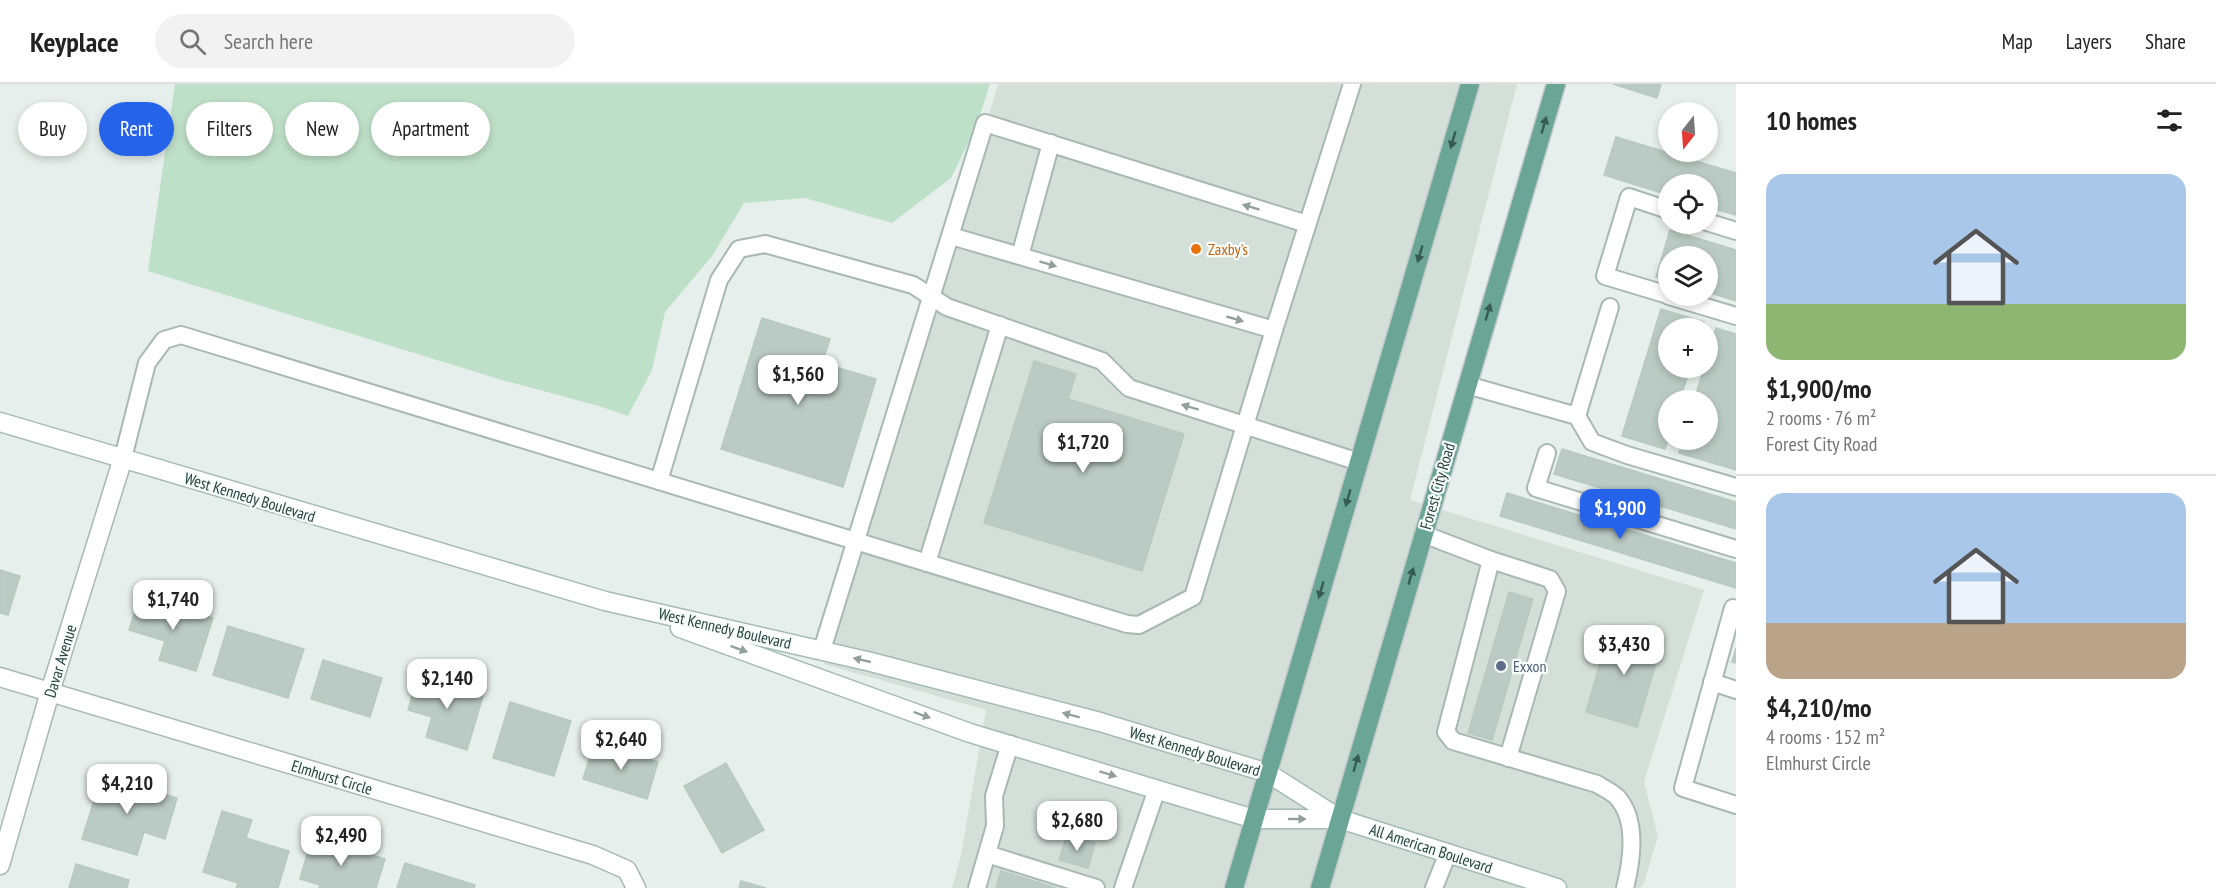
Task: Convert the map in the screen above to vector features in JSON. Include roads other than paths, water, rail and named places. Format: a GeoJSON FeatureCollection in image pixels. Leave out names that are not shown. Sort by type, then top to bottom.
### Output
{"type":"FeatureCollection","features":[{"type":"Feature","properties":{"kind":"main road"},"geometry":{"type":"LineString","coordinates":[[1234,888],[1470,84]]}},
{"type":"Feature","properties":{"kind":"main road","name":"Forest City Road"},"geometry":{"type":"LineString","coordinates":[[1320,888],[1554,86]]}},
{"type":"Feature","properties":{"kind":"main road","name":"West Kennedy Boulevard"},"geometry":{"type":"LineString","coordinates":[[0,422],[605,601],[970,733],[1254,819],[1340,819]]}},
{"type":"Feature","properties":{"kind":"main road","name":"Davar Avenue"},"geometry":{"type":"LineString","coordinates":[[0,865],[50,693],[123,458]]}},
{"type":"Feature","properties":{"kind":"main road","name":"West Kennedy Boulevard"},"geometry":{"type":"LineString","coordinates":[[605,601],[822,650],[1100,722],[1268,772],[1340,819]]}},
{"type":"Feature","properties":{"kind":"main road","name":"Elmhurst Circle"},"geometry":{"type":"LineString","coordinates":[[0,677],[593,855],[627,870],[636,888]]}},
{"type":"Feature","properties":{"kind":"main road","name":"All American Boulevard"},"geometry":{"type":"LineString","coordinates":[[1340,819],[1557,888]]}},
{"type":"Feature","properties":{"kind":"lane"},"geometry":{"type":"LineString","coordinates":[[123,458],[147,363],[164,340],[181,335],[1126,624],[1139,625],[1193,597],[1352,84]]}},
{"type":"Feature","properties":{"kind":"lane"},"geometry":{"type":"LineString","coordinates":[[822,650],[985,123],[1307,224]]}},
{"type":"Feature","properties":{"kind":"lane"},"geometry":{"type":"LineString","coordinates":[[1020,256],[1050,144]]}},
{"type":"Feature","properties":{"kind":"lane"},"geometry":{"type":"LineString","coordinates":[[1658,207],[1629,197],[1605,276],[1658,292]]}},
{"type":"Feature","properties":{"kind":"lane"},"geometry":{"type":"LineString","coordinates":[[1718,225],[1736,231]]}},
{"type":"Feature","properties":{"kind":"lane"},"geometry":{"type":"LineString","coordinates":[[951,236],[1274,330]]}},
{"type":"Feature","properties":{"kind":"lane"},"geometry":{"type":"LineString","coordinates":[[659,481],[719,280],[739,249],[765,244],[913,285],[947,308],[1102,361],[1129,388],[1359,462]]}},
{"type":"Feature","properties":{"kind":"lane"},"geometry":{"type":"LineString","coordinates":[[1704,306],[1736,316]]}},
{"type":"Feature","properties":{"kind":"lane"},"geometry":{"type":"LineString","coordinates":[[1577,416],[1610,307]]}},
{"type":"Feature","properties":{"kind":"lane"},"geometry":{"type":"LineString","coordinates":[[927,563],[1000,325]]}},
{"type":"Feature","properties":{"kind":"lane"},"geometry":{"type":"LineString","coordinates":[[1467,385],[1577,416],[1592,442],[1736,488]]}},
{"type":"Feature","properties":{"kind":"lane"},"geometry":{"type":"LineString","coordinates":[[1547,453],[1536,488],[1736,549]]}},
{"type":"Feature","properties":{"kind":"lane"},"geometry":{"type":"LineString","coordinates":[[1423,534],[1550,579],[1557,591],[1508,758]]}},
{"type":"Feature","properties":{"kind":"lane"},"geometry":{"type":"LineString","coordinates":[[1491,560],[1446,732],[1453,741],[1597,784],[1616,795],[1627,811],[1632,840],[1630,869],[1625,888]]}},
{"type":"Feature","properties":{"kind":"lane"},"geometry":{"type":"LineString","coordinates":[[1736,609],[1733,608],[1683,788],[1736,805]]}},
{"type":"Feature","properties":{"kind":"lane"},"geometry":{"type":"LineString","coordinates":[[1712,682],[1736,690]]}},
{"type":"Feature","properties":{"kind":"lane"},"geometry":{"type":"LineString","coordinates":[[977,888],[995,826],[994,796],[1010,744]]}},
{"type":"Feature","properties":{"kind":"lane"},"geometry":{"type":"LineString","coordinates":[[1123,888],[1157,789]]}},
{"type":"Feature","properties":{"kind":"lane"},"geometry":{"type":"LineString","coordinates":[[987,854],[1092,887]]}},
{"type":"Feature","properties":{"kind":"lane"},"geometry":{"type":"LineString","coordinates":[[1434,888],[1448,854]]}},
{"type":"Feature","properties":{"kind":"place","name":"Zaxby's"},"geometry":{"type":"Point","coordinates":[1196,249]}},
{"type":"Feature","properties":{"kind":"place","name":"Exxon"},"geometry":{"type":"Point","coordinates":[1501,666]}}]}
